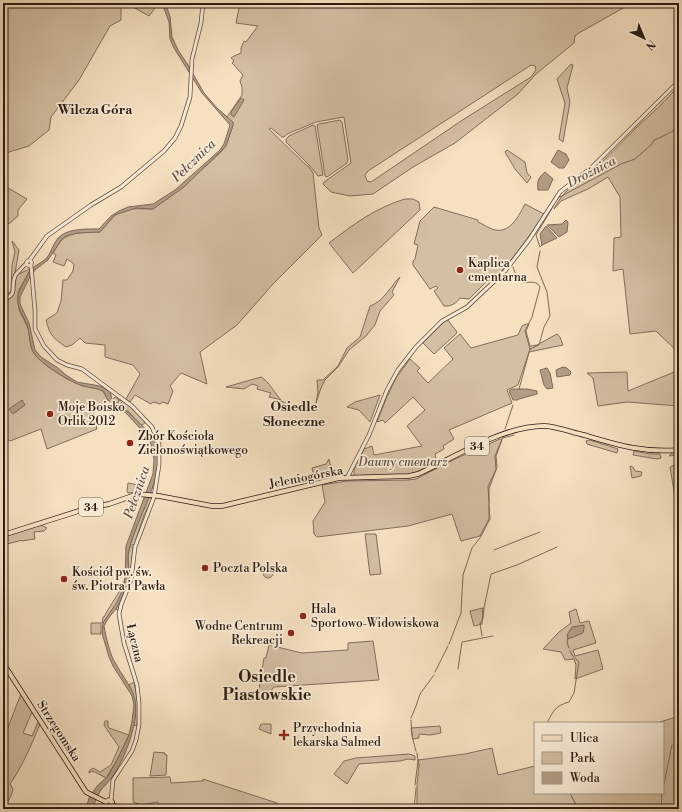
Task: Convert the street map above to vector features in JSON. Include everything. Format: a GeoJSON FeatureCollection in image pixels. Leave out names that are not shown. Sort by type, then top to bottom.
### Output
{"type":"FeatureCollection","features":[{"type":"Feature","properties":{"kind":"main road","name":"Jeleniogórska"},"geometry":{"type":"LineString","coordinates":[[153,495],[212,506],[222,506],[340,478],[409,476],[504,434],[538,426],[562,429],[634,448],[654,451],[679,450]]}},
{"type":"Feature","properties":{"kind":"main road","name":"34"},"geometry":{"type":"LineString","coordinates":[[3,535],[85,508],[109,504],[142,494],[153,495]]}},
{"type":"Feature","properties":{"kind":"main road","name":"Strzegomska"},"geometry":{"type":"LineString","coordinates":[[3,663],[86,792],[124,809]]}},
{"type":"Feature","properties":{"kind":"street"},"geometry":{"type":"LineString","coordinates":[[3,299],[9,298],[12,295],[15,276],[30,264],[36,250],[50,232],[93,203],[118,189],[167,148],[175,138],[181,126],[190,96],[192,59],[201,22],[203,3]]}},
{"type":"Feature","properties":{"kind":"street"},"geometry":{"type":"LineString","coordinates":[[347,478],[369,435],[386,390],[398,370],[416,347],[442,321],[467,307],[506,271],[530,240],[560,192],[591,168],[679,81]]}},
{"type":"Feature","properties":{"kind":"street","name":"Łączna"},"geometry":{"type":"LineString","coordinates":[[30,264],[35,311],[34,326],[38,337],[44,346],[56,360],[82,369],[132,406],[154,431],[159,441],[159,465],[153,495],[135,547],[131,580],[119,614],[124,643],[136,686],[139,703],[139,725],[136,742],[130,755],[112,782],[109,803]]}},
{"type":"Feature","properties":{"kind":"street"},"geometry":{"type":"LineString","coordinates":[[350,470],[351,475],[354,478]]}},
{"type":"Feature","properties":{"kind":"green space"},"geometry":{"type":"Polygon","coordinates":[[[3,3],[121,3],[121,20],[110,26],[79,80],[51,117],[49,130],[29,146],[9,152],[3,156],[3,3]]]}},
{"type":"Feature","properties":{"kind":"green space"},"geometry":{"type":"Polygon","coordinates":[[[126,3],[156,3],[155,8],[149,16],[126,3]]]}},
{"type":"Feature","properties":{"kind":"green space"},"geometry":{"type":"Polygon","coordinates":[[[237,3],[632,3],[575,36],[574,43],[536,74],[518,94],[455,143],[413,167],[373,194],[350,196],[331,192],[323,184],[351,163],[344,117],[316,122],[287,134],[284,137],[271,128],[269,129],[308,166],[313,173],[319,228],[322,235],[274,283],[237,325],[200,352],[207,384],[181,373],[170,386],[173,391],[168,404],[163,402],[160,404],[153,402],[151,404],[135,395],[130,402],[126,399],[140,374],[133,365],[105,357],[105,345],[85,343],[80,338],[72,345],[66,347],[55,339],[49,330],[46,320],[57,313],[61,301],[63,280],[67,280],[73,271],[74,264],[67,259],[64,266],[53,262],[56,255],[53,253],[62,240],[72,234],[100,232],[119,212],[133,209],[153,209],[206,166],[226,146],[233,125],[227,117],[242,95],[240,81],[243,75],[232,63],[234,61],[231,58],[241,53],[241,48],[244,41],[246,42],[258,26],[236,23],[239,8],[237,3]],[[531,65],[368,171],[365,175],[367,181],[371,182],[464,119],[531,77],[536,70],[535,66],[531,65]]]}},
{"type":"Feature","properties":{"kind":"green space"},"geometry":{"type":"Polygon","coordinates":[[[571,64],[573,65],[567,88],[570,102],[563,142],[559,139],[565,103],[557,79],[571,64]]]}},
{"type":"Feature","properties":{"kind":"green space"},"geometry":{"type":"Polygon","coordinates":[[[679,85],[679,353],[656,331],[630,334],[623,269],[613,271],[614,238],[621,237],[620,197],[608,177],[588,189],[561,201],[554,209],[558,201],[569,189],[600,164],[664,102],[679,85]]]}},
{"type":"Feature","properties":{"kind":"green space"},"geometry":{"type":"Polygon","coordinates":[[[340,120],[342,122],[348,160],[347,163],[327,177],[325,176],[317,125],[340,120]]]}},
{"type":"Feature","properties":{"kind":"green space"},"geometry":{"type":"Polygon","coordinates":[[[313,125],[315,126],[323,175],[318,176],[286,142],[286,139],[289,136],[313,125]]]}},
{"type":"Feature","properties":{"kind":"green space"},"geometry":{"type":"Polygon","coordinates":[[[507,150],[525,162],[527,173],[531,177],[527,183],[515,169],[505,152],[507,150]]]}},
{"type":"Feature","properties":{"kind":"green space"},"geometry":{"type":"Polygon","coordinates":[[[3,185],[27,199],[18,210],[18,216],[10,223],[3,225],[3,185]]]}},
{"type":"Feature","properties":{"kind":"green space"},"geometry":{"type":"Polygon","coordinates":[[[405,199],[413,199],[419,202],[420,210],[353,273],[329,243],[374,212],[405,199]]]}},
{"type":"Feature","properties":{"kind":"green space"},"geometry":{"type":"Polygon","coordinates":[[[525,204],[544,214],[512,258],[491,283],[488,280],[469,299],[460,298],[457,302],[449,306],[444,306],[434,291],[438,288],[436,286],[430,289],[413,265],[418,245],[414,244],[420,221],[434,207],[478,220],[478,222],[491,229],[501,230],[506,229],[514,222],[525,204]]]}},
{"type":"Feature","properties":{"kind":"green space"},"geometry":{"type":"Polygon","coordinates":[[[12,241],[19,250],[12,292],[3,298],[3,294],[11,292],[12,265],[15,252],[12,241]]]}},
{"type":"Feature","properties":{"kind":"green space"},"geometry":{"type":"Polygon","coordinates":[[[29,269],[30,270],[18,292],[19,310],[28,328],[33,351],[47,366],[67,379],[83,386],[97,388],[103,391],[108,400],[93,411],[97,429],[47,449],[41,429],[10,441],[3,439],[3,300],[11,297],[13,294],[17,275],[29,269]]]}},
{"type":"Feature","properties":{"kind":"green space"},"geometry":{"type":"Polygon","coordinates":[[[400,277],[392,292],[394,295],[380,311],[375,325],[366,336],[349,350],[338,367],[325,380],[316,403],[318,392],[317,380],[323,380],[338,366],[347,348],[360,337],[370,306],[383,297],[400,277]]]}},
{"type":"Feature","properties":{"kind":"green space"},"geometry":{"type":"Polygon","coordinates":[[[447,319],[457,332],[434,354],[423,343],[447,319]]]}},
{"type":"Feature","properties":{"kind":"green space","name":"Dawny cmentarz"},"geometry":{"type":"Polygon","coordinates":[[[529,324],[526,331],[530,346],[537,345],[557,334],[563,345],[529,352],[518,385],[507,390],[512,403],[449,430],[454,439],[443,446],[444,449],[435,454],[437,463],[409,475],[354,476],[354,470],[364,449],[372,446],[374,455],[422,446],[407,426],[425,410],[413,397],[385,423],[383,420],[377,422],[396,378],[410,359],[420,368],[417,371],[428,383],[453,359],[444,348],[460,334],[471,348],[518,335],[522,326],[529,324]]]}},
{"type":"Feature","properties":{"kind":"green space"},"geometry":{"type":"Polygon","coordinates":[[[679,370],[679,406],[627,402],[598,406],[593,378],[587,373],[627,372],[628,391],[679,370]]]}},
{"type":"Feature","properties":{"kind":"green space"},"geometry":{"type":"Polygon","coordinates":[[[261,377],[267,381],[281,400],[269,397],[271,393],[257,389],[258,386],[252,384],[244,389],[226,387],[261,377]]]}},
{"type":"Feature","properties":{"kind":"green space"},"geometry":{"type":"Polygon","coordinates":[[[380,395],[370,422],[359,410],[347,407],[355,402],[380,395]]]}},
{"type":"Feature","properties":{"kind":"green space"},"geometry":{"type":"Polygon","coordinates":[[[115,397],[121,401],[119,400],[119,404],[113,400],[115,397]]]}},
{"type":"Feature","properties":{"kind":"green space"},"geometry":{"type":"Polygon","coordinates":[[[124,401],[146,422],[141,426],[129,412],[119,405],[124,401]]]}},
{"type":"Feature","properties":{"kind":"green space"},"geometry":{"type":"Polygon","coordinates":[[[281,401],[290,405],[286,412],[278,408],[281,401]]]}},
{"type":"Feature","properties":{"kind":"green space"},"geometry":{"type":"Polygon","coordinates":[[[500,439],[502,440],[496,456],[497,467],[489,489],[489,519],[480,536],[461,541],[452,514],[408,526],[317,537],[314,534],[313,521],[325,502],[322,485],[347,481],[416,479],[455,459],[500,439]]]}},
{"type":"Feature","properties":{"kind":"green space"},"geometry":{"type":"Polygon","coordinates":[[[590,440],[618,449],[617,453],[587,444],[586,441],[590,440]]]}},
{"type":"Feature","properties":{"kind":"green space"},"geometry":{"type":"Polygon","coordinates":[[[634,451],[660,454],[661,458],[657,459],[633,455],[634,451]]]}},
{"type":"Feature","properties":{"kind":"green space"},"geometry":{"type":"Polygon","coordinates":[[[679,452],[679,508],[677,509],[670,467],[677,464],[676,455],[669,456],[672,453],[679,452]]]}},
{"type":"Feature","properties":{"kind":"green space"},"geometry":{"type":"Polygon","coordinates":[[[329,459],[333,476],[315,481],[312,468],[326,464],[329,459]]]}},
{"type":"Feature","properties":{"kind":"green space"},"geometry":{"type":"Polygon","coordinates":[[[630,466],[633,467],[635,471],[642,472],[641,476],[632,478],[630,466]]]}},
{"type":"Feature","properties":{"kind":"green space"},"geometry":{"type":"Polygon","coordinates":[[[128,483],[138,485],[139,492],[128,493],[128,483]]]}},
{"type":"Feature","properties":{"kind":"green space"},"geometry":{"type":"Polygon","coordinates":[[[148,497],[152,499],[144,515],[134,545],[130,545],[148,497]]]}},
{"type":"Feature","properties":{"kind":"green space"},"geometry":{"type":"Polygon","coordinates":[[[41,525],[47,528],[44,531],[34,532],[35,539],[20,540],[3,545],[3,537],[41,525]]]}},
{"type":"Feature","properties":{"kind":"green space"},"geometry":{"type":"Polygon","coordinates":[[[365,534],[376,534],[381,574],[370,575],[365,534]]]}},
{"type":"Feature","properties":{"kind":"green space"},"geometry":{"type":"Polygon","coordinates":[[[130,546],[133,548],[130,577],[118,610],[116,609],[129,577],[128,556],[130,546]]]}},
{"type":"Feature","properties":{"kind":"green space"},"geometry":{"type":"Polygon","coordinates":[[[266,568],[270,568],[272,569],[272,577],[266,578],[263,575],[263,571],[266,568]]]}},
{"type":"Feature","properties":{"kind":"green space"},"geometry":{"type":"Polygon","coordinates":[[[126,575],[118,601],[102,623],[103,617],[119,592],[126,575]]]}},
{"type":"Feature","properties":{"kind":"green space"},"geometry":{"type":"Polygon","coordinates":[[[483,608],[482,624],[474,626],[470,611],[483,608]]]}},
{"type":"Feature","properties":{"kind":"green space"},"geometry":{"type":"Polygon","coordinates":[[[576,609],[580,623],[589,621],[596,643],[573,650],[575,656],[598,650],[603,669],[575,679],[576,665],[574,659],[565,660],[561,652],[543,649],[559,632],[571,623],[569,612],[576,609]]]}},
{"type":"Feature","properties":{"kind":"green space"},"geometry":{"type":"Polygon","coordinates":[[[91,623],[101,623],[101,634],[91,634],[91,623]]]}},
{"type":"Feature","properties":{"kind":"green space"},"geometry":{"type":"Polygon","coordinates":[[[373,641],[379,680],[274,687],[272,689],[271,696],[258,697],[264,658],[266,658],[269,645],[302,653],[348,650],[348,643],[373,641]]]}},
{"type":"Feature","properties":{"kind":"green space"},"geometry":{"type":"Polygon","coordinates":[[[134,682],[138,704],[137,726],[134,725],[135,699],[129,685],[134,682]]]}},
{"type":"Feature","properties":{"kind":"green space"},"geometry":{"type":"Polygon","coordinates":[[[21,694],[32,712],[23,733],[32,736],[38,722],[40,724],[23,762],[10,784],[13,789],[10,799],[3,807],[3,740],[21,694]]]}},
{"type":"Feature","properties":{"kind":"green space"},"geometry":{"type":"Polygon","coordinates":[[[679,716],[679,809],[417,809],[418,760],[465,754],[492,748],[498,775],[534,766],[534,794],[664,794],[664,722],[660,722],[679,716]]]}},
{"type":"Feature","properties":{"kind":"green space"},"geometry":{"type":"Polygon","coordinates":[[[105,721],[108,721],[109,728],[129,735],[117,760],[106,778],[93,771],[89,773],[89,771],[93,768],[100,772],[111,765],[119,747],[104,725],[105,721]]]}},
{"type":"Feature","properties":{"kind":"green space"},"geometry":{"type":"Polygon","coordinates":[[[261,724],[271,724],[271,734],[259,729],[261,724]]]}},
{"type":"Feature","properties":{"kind":"green space"},"geometry":{"type":"Polygon","coordinates":[[[440,726],[441,733],[430,735],[419,734],[419,738],[413,739],[411,728],[440,726]]]}},
{"type":"Feature","properties":{"kind":"green space"},"geometry":{"type":"Polygon","coordinates":[[[154,752],[165,753],[165,755],[167,755],[166,775],[150,776],[154,752]]]}},
{"type":"Feature","properties":{"kind":"green space"},"geometry":{"type":"Polygon","coordinates":[[[409,754],[415,756],[415,760],[408,759],[359,764],[347,784],[334,774],[344,761],[356,758],[409,754]]]}},
{"type":"Feature","properties":{"kind":"green space"},"geometry":{"type":"Polygon","coordinates":[[[170,777],[171,783],[203,781],[203,779],[277,803],[280,809],[159,809],[158,802],[141,805],[133,802],[133,778],[170,777]]]}},
{"type":"Feature","properties":{"kind":"water"},"geometry":{"type":"Polygon","coordinates":[[[162,3],[165,3],[170,16],[172,37],[178,50],[204,93],[217,108],[233,122],[226,146],[184,187],[153,209],[136,208],[115,215],[100,232],[78,233],[66,236],[62,239],[48,260],[31,275],[20,297],[20,304],[29,323],[35,350],[41,357],[77,382],[100,386],[110,391],[112,399],[137,420],[149,433],[156,445],[158,457],[154,484],[129,550],[129,575],[127,583],[118,606],[104,626],[112,656],[133,693],[136,714],[134,726],[126,751],[115,773],[101,790],[92,809],[86,809],[89,798],[97,786],[108,776],[117,760],[129,735],[132,721],[134,705],[132,696],[113,666],[102,633],[103,623],[117,602],[123,589],[125,580],[126,546],[153,474],[153,451],[149,438],[126,413],[108,400],[103,391],[71,381],[48,367],[36,356],[32,349],[27,325],[19,307],[18,298],[21,287],[29,272],[46,259],[56,240],[62,235],[67,232],[77,230],[99,229],[111,216],[119,211],[128,207],[153,204],[175,190],[220,150],[224,144],[230,125],[202,93],[174,48],[170,39],[169,22],[162,3]]]}},
{"type":"Feature","properties":{"kind":"water"},"geometry":{"type":"Polygon","coordinates":[[[241,98],[244,100],[234,117],[231,115],[231,112],[241,98]]]}},
{"type":"Feature","properties":{"kind":"water"},"geometry":{"type":"Polygon","coordinates":[[[558,150],[566,154],[569,160],[564,168],[559,168],[551,162],[558,150]]]}},
{"type":"Feature","properties":{"kind":"water"},"geometry":{"type":"Polygon","coordinates":[[[545,172],[553,179],[548,190],[538,190],[538,180],[545,172]]]}},
{"type":"Feature","properties":{"kind":"water"},"geometry":{"type":"Polygon","coordinates":[[[566,220],[568,222],[567,232],[559,237],[547,225],[562,224],[566,220]]]}},
{"type":"Feature","properties":{"kind":"water"},"geometry":{"type":"Polygon","coordinates":[[[546,226],[557,238],[542,245],[540,234],[546,226]]]}},
{"type":"Feature","properties":{"kind":"water"},"geometry":{"type":"Polygon","coordinates":[[[563,367],[567,368],[571,372],[570,375],[557,377],[556,370],[563,367]]]}},
{"type":"Feature","properties":{"kind":"water"},"geometry":{"type":"Polygon","coordinates":[[[547,368],[550,373],[553,388],[547,389],[544,385],[540,370],[547,368]]]}},
{"type":"Feature","properties":{"kind":"water"},"geometry":{"type":"Polygon","coordinates":[[[512,389],[537,391],[537,394],[518,400],[513,400],[509,391],[512,389]]]}},
{"type":"Feature","properties":{"kind":"water"},"geometry":{"type":"Polygon","coordinates":[[[22,400],[25,405],[13,414],[9,409],[22,400]]]}},
{"type":"Feature","properties":{"kind":"water"},"geometry":{"type":"Polygon","coordinates":[[[584,625],[583,633],[568,639],[567,635],[572,627],[584,625]]]}},
{"type":"Feature","properties":{"kind":"waterway","name":"Drożnica"},"geometry":{"type":"LineString","coordinates":[[556,200],[621,164],[635,159],[652,144],[654,140],[673,131],[676,126],[679,125]]}},
{"type":"Feature","properties":{"kind":"waterway","name":"Drożnica"},"geometry":{"type":"LineString","coordinates":[[542,245],[540,247],[536,235],[554,205]]}},
{"type":"Feature","properties":{"kind":"waterway","name":"Drożnica"},"geometry":{"type":"LineString","coordinates":[[519,389],[530,349],[539,345],[544,327],[550,316],[547,292],[537,267],[540,251]]}},
{"type":"Feature","properties":{"kind":"waterway"},"geometry":{"type":"LineString","coordinates":[[513,267],[521,281],[533,282],[538,284],[540,287],[532,317],[525,331],[530,349]]}},
{"type":"Feature","properties":{"kind":"waterway","name":"Drożnica"},"geometry":{"type":"LineString","coordinates":[[505,429],[513,405]]}},
{"type":"Feature","properties":{"kind":"waterway"},"geometry":{"type":"LineString","coordinates":[[503,438],[514,435]]}},
{"type":"Feature","properties":{"kind":"waterway","name":"Drożnica"},"geometry":{"type":"LineString","coordinates":[[489,503],[488,486],[496,470],[495,456],[503,437]]}},
{"type":"Feature","properties":{"kind":"waterway","name":"Drożnica"},"geometry":{"type":"LineString","coordinates":[[449,644],[461,613],[463,575],[472,548],[480,538],[490,519],[489,505]]}},
{"type":"Feature","properties":{"kind":"waterway"},"geometry":{"type":"LineString","coordinates":[[494,550],[540,532]]}},
{"type":"Feature","properties":{"kind":"waterway"},"geometry":{"type":"LineString","coordinates":[[482,611],[484,608],[491,574],[517,565],[557,547]]}},
{"type":"Feature","properties":{"kind":"waterway"},"geometry":{"type":"LineString","coordinates":[[482,636],[480,623],[483,619],[484,608]]}},
{"type":"Feature","properties":{"kind":"waterway"},"geometry":{"type":"LineString","coordinates":[[458,669],[462,642],[493,636]]}},
{"type":"Feature","properties":{"kind":"waterway"},"geometry":{"type":"LineString","coordinates":[[568,638],[567,642],[569,648]]}},
{"type":"Feature","properties":{"kind":"waterway","name":"Drożnica"},"geometry":{"type":"LineString","coordinates":[[435,672],[448,646]]}},
{"type":"Feature","properties":{"kind":"waterway"},"geometry":{"type":"LineString","coordinates":[[548,722],[555,709],[569,702],[574,693],[579,662],[570,651]]}},
{"type":"Feature","properties":{"kind":"waterway","name":"Drożnica"},"geometry":{"type":"LineString","coordinates":[[411,718],[420,694],[434,675]]}},
{"type":"Feature","properties":{"kind":"waterway","name":"Drożnica"},"geometry":{"type":"LineString","coordinates":[[411,720],[412,736],[416,751]]}},
{"type":"Feature","properties":{"kind":"waterway"},"geometry":{"type":"LineString","coordinates":[[664,784],[672,745]]}},
{"type":"Feature","properties":{"kind":"waterway","name":"Drożnica"},"geometry":{"type":"LineString","coordinates":[[415,785],[418,761],[417,753]]}},
{"type":"Feature","properties":{"kind":"waterway","name":"Drożnica"},"geometry":{"type":"LineString","coordinates":[[414,809],[416,788]]}},
{"type":"Feature","properties":{"kind":"waterway"},"geometry":{"type":"LineString","coordinates":[[570,794],[576,805],[580,809]]}},
{"type":"Feature","properties":{"kind":"waterway"},"geometry":{"type":"LineString","coordinates":[[661,809],[662,794]]}},
{"type":"Feature","properties":{"kind":"place","name":"Kaplica cmentarna"},"geometry":{"type":"Point","coordinates":[460,270]}},
{"type":"Feature","properties":{"kind":"place","name":"Moje Boisko Orlik 2012"},"geometry":{"type":"Point","coordinates":[50,414]}},
{"type":"Feature","properties":{"kind":"place","name":"Zbór Kościoła Zielonoświątkowego"},"geometry":{"type":"Point","coordinates":[130,443]}},
{"type":"Feature","properties":{"kind":"place","name":"Poczta Polska"},"geometry":{"type":"Point","coordinates":[205,568]}},
{"type":"Feature","properties":{"kind":"place","name":"Kościół pw. św. św. Piotra i Pawła"},"geometry":{"type":"Point","coordinates":[64,579]}},
{"type":"Feature","properties":{"kind":"place","name":"Hala Sportowo-Widowiskowa"},"geometry":{"type":"Point","coordinates":[303,616]}},
{"type":"Feature","properties":{"kind":"place","name":"Wodne Centrum Rekreacji"},"geometry":{"type":"Point","coordinates":[291,633]}},
{"type":"Feature","properties":{"kind":"place","name":"Przychodnia lekarska Salmed"},"geometry":{"type":"Point","coordinates":[284,735]}},
{"type":"Feature","properties":{"kind":"district","name":"Wilcza Góra"},"geometry":{"type":"Point","coordinates":[95,109]}},
{"type":"Feature","properties":{"kind":"district","name":"Osiedle Słoneczne"},"geometry":{"type":"Point","coordinates":[294,414]}},
{"type":"Feature","properties":{"kind":"district","name":"Osiedle Piastowskie"},"geometry":{"type":"Point","coordinates":[267,685]}},
{"type":"Feature","properties":{"kind":"water label","name":"Pełcznica"},"geometry":{"type":"Point","coordinates":[193,160]}},
{"type":"Feature","properties":{"kind":"water label","name":"Pełcznica"},"geometry":{"type":"Point","coordinates":[136,492]}}]}
